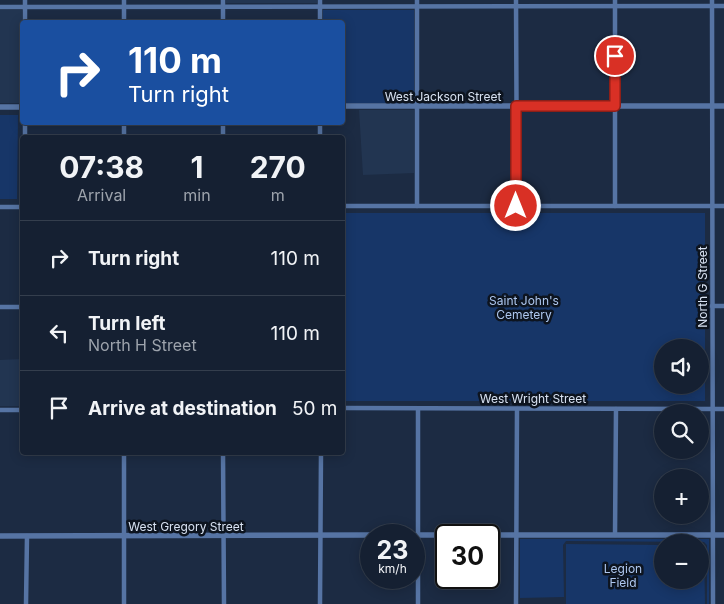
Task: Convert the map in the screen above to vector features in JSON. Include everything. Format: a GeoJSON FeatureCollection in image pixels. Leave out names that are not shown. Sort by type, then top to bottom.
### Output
{"type":"FeatureCollection","features":[{"type":"Feature","properties":{"kind":"street"},"geometry":{"type":"LineString","coordinates":[[25,0],[25,20]]}},
{"type":"Feature","properties":{"kind":"street"},"geometry":{"type":"LineString","coordinates":[[124,0],[124,20]]}},
{"type":"Feature","properties":{"kind":"street"},"geometry":{"type":"LineString","coordinates":[[223,0],[223,20]]}},
{"type":"Feature","properties":{"kind":"street"},"geometry":{"type":"LineString","coordinates":[[320,0],[320,20]]}},
{"type":"Feature","properties":{"kind":"street"},"geometry":{"type":"LineString","coordinates":[[417,0],[417,206]]}},
{"type":"Feature","properties":{"kind":"street"},"geometry":{"type":"LineString","coordinates":[[516,0],[516,206]]}},
{"type":"Feature","properties":{"kind":"street"},"geometry":{"type":"LineString","coordinates":[[615,0],[615,206]]}},
{"type":"Feature","properties":{"kind":"street","name":"North G Street"},"geometry":{"type":"LineString","coordinates":[[712,0],[713,604]]}},
{"type":"Feature","properties":{"kind":"street"},"geometry":{"type":"LineString","coordinates":[[0,7],[724,6]]}},
{"type":"Feature","properties":{"kind":"street","name":"West Jackson Street"},"geometry":{"type":"LineString","coordinates":[[345,106],[724,106]]}},
{"type":"Feature","properties":{"kind":"street"},"geometry":{"type":"LineString","coordinates":[[0,107],[20,107]]}},
{"type":"Feature","properties":{"kind":"street"},"geometry":{"type":"LineString","coordinates":[[345,206],[724,206]]}},
{"type":"Feature","properties":{"kind":"street"},"geometry":{"type":"LineString","coordinates":[[0,207],[20,207]]}},
{"type":"Feature","properties":{"kind":"street"},"geometry":{"type":"LineString","coordinates":[[712,306],[724,306]]}},
{"type":"Feature","properties":{"kind":"street"},"geometry":{"type":"LineString","coordinates":[[0,307],[20,307]]}},
{"type":"Feature","properties":{"kind":"street","name":"West Wright Street"},"geometry":{"type":"LineString","coordinates":[[345,408],[724,409]]}},
{"type":"Feature","properties":{"kind":"street"},"geometry":{"type":"LineString","coordinates":[[416,524],[418,408]]}},
{"type":"Feature","properties":{"kind":"street"},"geometry":{"type":"LineString","coordinates":[[516,604],[517,408]]}},
{"type":"Feature","properties":{"kind":"street"},"geometry":{"type":"LineString","coordinates":[[615,535],[616,409]]}},
{"type":"Feature","properties":{"kind":"street"},"geometry":{"type":"LineString","coordinates":[[0,410],[20,410]]}},
{"type":"Feature","properties":{"kind":"street"},"geometry":{"type":"LineString","coordinates":[[124,455],[124,604]]}},
{"type":"Feature","properties":{"kind":"street"},"geometry":{"type":"LineString","coordinates":[[223,455],[224,604]]}},
{"type":"Feature","properties":{"kind":"street"},"geometry":{"type":"LineString","coordinates":[[320,604],[321,455]]}},
{"type":"Feature","properties":{"kind":"street","name":"West Gregory Street"},"geometry":{"type":"LineString","coordinates":[[0,536],[360,535]]}},
{"type":"Feature","properties":{"kind":"street"},"geometry":{"type":"LineString","coordinates":[[500,535],[724,535]]}},
{"type":"Feature","properties":{"kind":"street"},"geometry":{"type":"LineString","coordinates":[[26,536],[26,604]]}},
{"type":"Feature","properties":{"kind":"street"},"geometry":{"type":"LineString","coordinates":[[418,589],[418,604]]}},
{"type":"Feature","properties":{"kind":"shaded area"},"geometry":{"type":"Polygon","coordinates":[[[226,0],[317,0],[317,3],[226,3],[226,0]]]}},
{"type":"Feature","properties":{"kind":"shaded area"},"geometry":{"type":"Polygon","coordinates":[[[0,10],[22,10],[22,20],[20,20],[20,103],[0,103],[0,10]]]}},
{"type":"Feature","properties":{"kind":"shaded area"},"geometry":{"type":"Polygon","coordinates":[[[359,110],[414,110],[414,173],[363,175],[359,110]]]}},
{"type":"Feature","properties":{"kind":"shaded area"},"geometry":{"type":"Polygon","coordinates":[[[20,359],[20,406],[0,406],[0,360],[20,359]]]}},
{"type":"Feature","properties":{"kind":"green space"},"geometry":{"type":"Polygon","coordinates":[[[323,10],[414,10],[414,103],[345,103],[345,20],[323,20],[323,10]]]}},
{"type":"Feature","properties":{"kind":"green space"},"geometry":{"type":"Polygon","coordinates":[[[0,115],[18,115],[17,199],[0,199],[0,115]]]}},
{"type":"Feature","properties":{"kind":"green space","name":"Saint John's Cemetery"},"geometry":{"type":"Polygon","coordinates":[[[345,213],[705,213],[705,339],[654,339],[654,394],[705,394],[705,401],[345,401],[345,213]]]}},
{"type":"Feature","properties":{"kind":"green space"},"geometry":{"type":"Polygon","coordinates":[[[520,539],[654,539],[654,542],[566,541],[563,545],[564,597],[520,598],[520,539]]]}},
{"type":"Feature","properties":{"kind":"green space","name":"Legion Field"},"geometry":{"type":"Polygon","coordinates":[[[566,544],[654,545],[654,589],[705,589],[705,604],[566,604],[566,544]]]}},
{"type":"Feature","properties":{"kind":"green space"},"geometry":{"type":"Polygon","coordinates":[[[707,589],[709,589],[709,604],[707,604],[707,589]]]}},
{"type":"Feature","properties":{"kind":"route"},"geometry":{"type":"LineString","coordinates":[[516,206],[516,106],[615,106],[615,56]]}}]}
